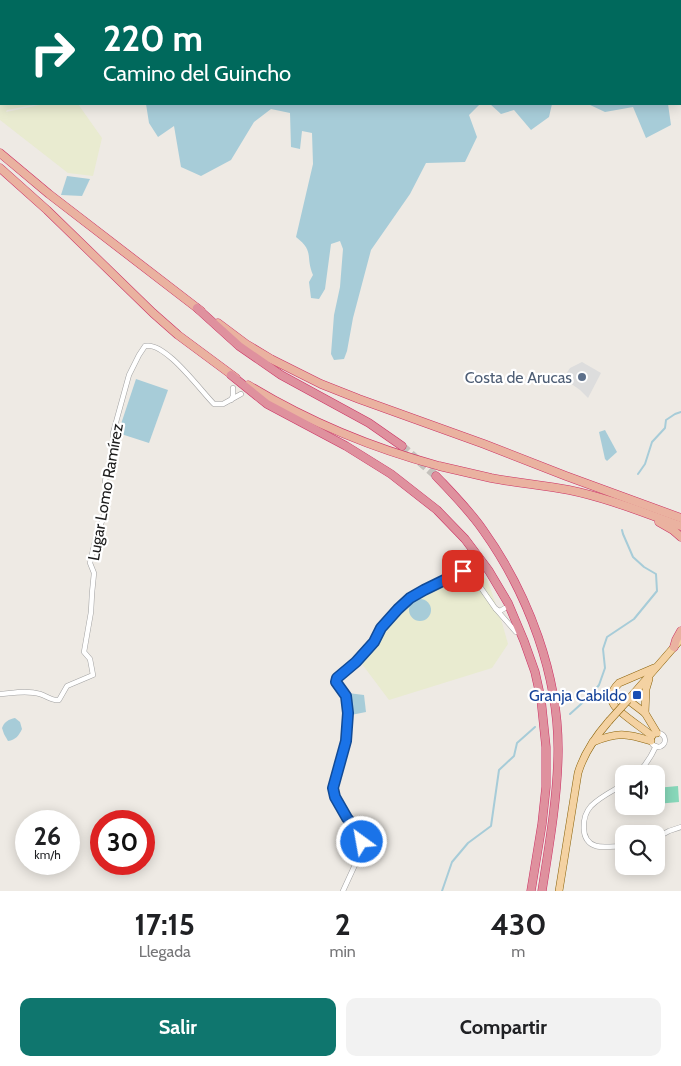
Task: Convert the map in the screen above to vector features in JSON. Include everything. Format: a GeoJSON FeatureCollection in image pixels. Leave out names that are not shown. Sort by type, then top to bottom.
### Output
{"type":"FeatureCollection","features":[{"type":"Feature","properties":{"kind":"highway"},"geometry":{"type":"LineString","coordinates":[[0,153],[49,194],[197,308],[246,344],[271,359],[321,384],[359,400],[484,444],[681,518]]}},
{"type":"Feature","properties":{"kind":"highway"},"geometry":{"type":"LineString","coordinates":[[0,168],[59,222],[153,314],[267,404],[346,446],[391,474],[437,510],[464,539],[489,571],[503,595],[524,641],[535,672],[541,698],[546,747],[546,787],[532,891]]}},
{"type":"Feature","properties":{"kind":"highway"},"geometry":{"type":"LineString","coordinates":[[197,308],[239,346],[280,375],[369,423],[402,446]]}},
{"type":"Feature","properties":{"kind":"highway"},"geometry":{"type":"LineString","coordinates":[[232,375],[274,401],[368,444],[439,466],[491,478],[570,490],[618,503],[681,526]]}},
{"type":"Feature","properties":{"kind":"highway"},"geometry":{"type":"LineString","coordinates":[[436,476],[482,528],[507,566],[526,603],[546,666],[554,698],[558,754],[552,826],[542,891]]}},
{"type":"Feature","properties":{"kind":"highway"},"geometry":{"type":"LineString","coordinates":[[647,506],[681,514]]}},
{"type":"Feature","properties":{"kind":"highway"},"geometry":{"type":"LineString","coordinates":[[640,511],[673,530],[681,537]]}},
{"type":"Feature","properties":{"kind":"highway"},"geometry":{"type":"LineString","coordinates":[[505,608],[531,674],[546,747]]}},
{"type":"Feature","properties":{"kind":"highway"},"geometry":{"type":"LineString","coordinates":[[674,647],[681,631]]}},
{"type":"Feature","properties":{"kind":"main road"},"geometry":{"type":"LineString","coordinates":[[559,891],[578,773],[583,759],[592,742],[609,721],[681,639]]}},
{"type":"Feature","properties":{"kind":"main road"},"geometry":{"type":"LineString","coordinates":[[654,739],[614,706],[612,695],[614,687],[619,683],[656,667]]}},
{"type":"Feature","properties":{"kind":"main road"},"geometry":{"type":"LineString","coordinates":[[649,676],[646,689],[646,713],[654,739]]}},
{"type":"Feature","properties":{"kind":"main road"},"geometry":{"type":"LineString","coordinates":[[628,700],[646,713]]}},
{"type":"Feature","properties":{"kind":"main road"},"geometry":{"type":"LineString","coordinates":[[592,742],[620,734],[654,739]]}},
{"type":"Feature","properties":{"kind":"street","name":"Lugar Lomo Ramírez"},"geometry":{"type":"LineString","coordinates":[[0,694],[15,691],[39,693],[54,700],[59,700],[67,686],[93,674],[90,659],[84,652],[92,612],[94,572],[90,563],[96,537],[104,516],[107,489],[105,481],[114,445],[113,433],[130,375],[145,346],[156,347],[174,360],[187,372],[214,404],[223,404],[230,401]]}},
{"type":"Feature","properties":{"kind":"street"},"geometry":{"type":"LineString","coordinates":[[230,401],[233,396],[233,388]]}},
{"type":"Feature","properties":{"kind":"street"},"geometry":{"type":"LineString","coordinates":[[230,401],[241,394]]}},
{"type":"Feature","properties":{"kind":"street"},"geometry":{"type":"LineString","coordinates":[[343,891],[360,854],[362,842],[360,834],[347,818],[335,797],[333,788],[346,741],[348,713],[346,696],[336,682],[337,678],[356,662],[374,642],[381,628],[410,598],[463,571],[468,571],[472,575],[495,608],[516,632]]}},
{"type":"Feature","properties":{"kind":"street"},"geometry":{"type":"LineString","coordinates":[[495,608],[500,611],[505,608]]}},
{"type":"Feature","properties":{"kind":"street"},"geometry":{"type":"LineString","coordinates":[[645,765],[651,757],[654,739]]}},
{"type":"Feature","properties":{"kind":"street"},"geometry":{"type":"LineString","coordinates":[[615,789],[599,799],[589,808],[585,817],[584,828],[585,835],[596,846],[615,846]]}},
{"type":"Feature","properties":{"kind":"street"},"geometry":{"type":"LineString","coordinates":[[665,833],[681,827]]}},
{"type":"Feature","properties":{"kind":"green space"},"geometry":{"type":"Polygon","coordinates":[[[0,105],[33,105],[7,110],[6,112],[39,105],[79,105],[102,138],[93,176],[68,173],[0,120],[0,105]]]}},
{"type":"Feature","properties":{"kind":"green space"},"geometry":{"type":"Polygon","coordinates":[[[472,571],[487,579],[508,644],[492,668],[389,700],[362,664],[410,598],[472,571]]]}},
{"type":"Feature","properties":{"kind":"green space"},"geometry":{"type":"Polygon","coordinates":[[[678,786],[679,802],[665,803],[665,787],[678,786]]]}},
{"type":"Feature","properties":{"kind":"shaded area","name":"Costa de Arucas"},"geometry":{"type":"Polygon","coordinates":[[[582,362],[601,373],[588,398],[566,380],[566,374],[570,368],[582,362]]]}},
{"type":"Feature","properties":{"kind":"water"},"geometry":{"type":"Polygon","coordinates":[[[146,105],[479,105],[469,115],[477,137],[465,162],[426,163],[410,194],[371,250],[353,318],[347,351],[344,359],[334,360],[331,354],[334,315],[340,287],[343,249],[340,241],[331,244],[325,289],[319,299],[311,298],[309,282],[313,275],[309,254],[306,247],[296,237],[313,164],[312,133],[302,131],[300,149],[291,147],[290,113],[271,109],[254,122],[231,160],[201,176],[181,167],[174,126],[158,137],[149,123],[146,105]]]}},
{"type":"Feature","properties":{"kind":"water"},"geometry":{"type":"Polygon","coordinates":[[[491,105],[552,105],[549,117],[531,130],[514,110],[501,114],[491,105]]]}},
{"type":"Feature","properties":{"kind":"water"},"geometry":{"type":"Polygon","coordinates":[[[590,105],[668,105],[671,125],[646,138],[633,107],[605,112],[590,105]]]}},
{"type":"Feature","properties":{"kind":"water"},"geometry":{"type":"Polygon","coordinates":[[[67,176],[90,179],[82,196],[61,195],[67,176]]]}},
{"type":"Feature","properties":{"kind":"water"},"geometry":{"type":"Polygon","coordinates":[[[136,379],[168,390],[149,443],[118,433],[136,379]]]}},
{"type":"Feature","properties":{"kind":"water"},"geometry":{"type":"Polygon","coordinates":[[[605,430],[617,452],[607,461],[599,432],[605,430]]]}},
{"type":"Feature","properties":{"kind":"water"},"geometry":{"type":"Polygon","coordinates":[[[416,599],[424,599],[431,606],[431,614],[424,621],[416,621],[409,614],[409,606],[416,599]]]}},
{"type":"Feature","properties":{"kind":"water"},"geometry":{"type":"Polygon","coordinates":[[[348,693],[364,695],[366,712],[351,715],[348,693]]]}},
{"type":"Feature","properties":{"kind":"water"},"geometry":{"type":"Polygon","coordinates":[[[15,718],[20,722],[22,729],[17,737],[8,741],[2,728],[7,721],[15,718]]]}},
{"type":"Feature","properties":{"kind":"waterway"},"geometry":{"type":"LineString","coordinates":[[638,474],[645,464],[652,442],[665,428],[666,420],[681,412]]}},
{"type":"Feature","properties":{"kind":"waterway"},"geometry":{"type":"LineString","coordinates":[[570,714],[599,685],[605,668],[603,649],[607,637],[634,619],[657,591],[656,574],[644,567],[633,557],[622,530]]}},
{"type":"Feature","properties":{"kind":"waterway"},"geometry":{"type":"LineString","coordinates":[[442,891],[452,862],[468,843],[491,826],[499,770],[514,756],[517,743],[535,727]]}},
{"type":"Feature","properties":{"kind":"tunnel"},"geometry":{"type":"LineString","coordinates":[[402,446],[436,476]]}},
{"type":"Feature","properties":{"kind":"place","name":"Costa de Arucas"},"geometry":{"type":"Point","coordinates":[582,377]}},
{"type":"Feature","properties":{"kind":"place","name":"Granja Cabildo"},"geometry":{"type":"Point","coordinates":[637,695]}},
{"type":"Feature","properties":{"kind":"route"},"geometry":{"type":"LineString","coordinates":[[362,842],[360,834],[347,818],[335,797],[333,788],[346,741],[348,713],[346,696],[336,682],[337,678],[356,662],[374,642],[381,628],[410,598],[463,571]]}}]}
